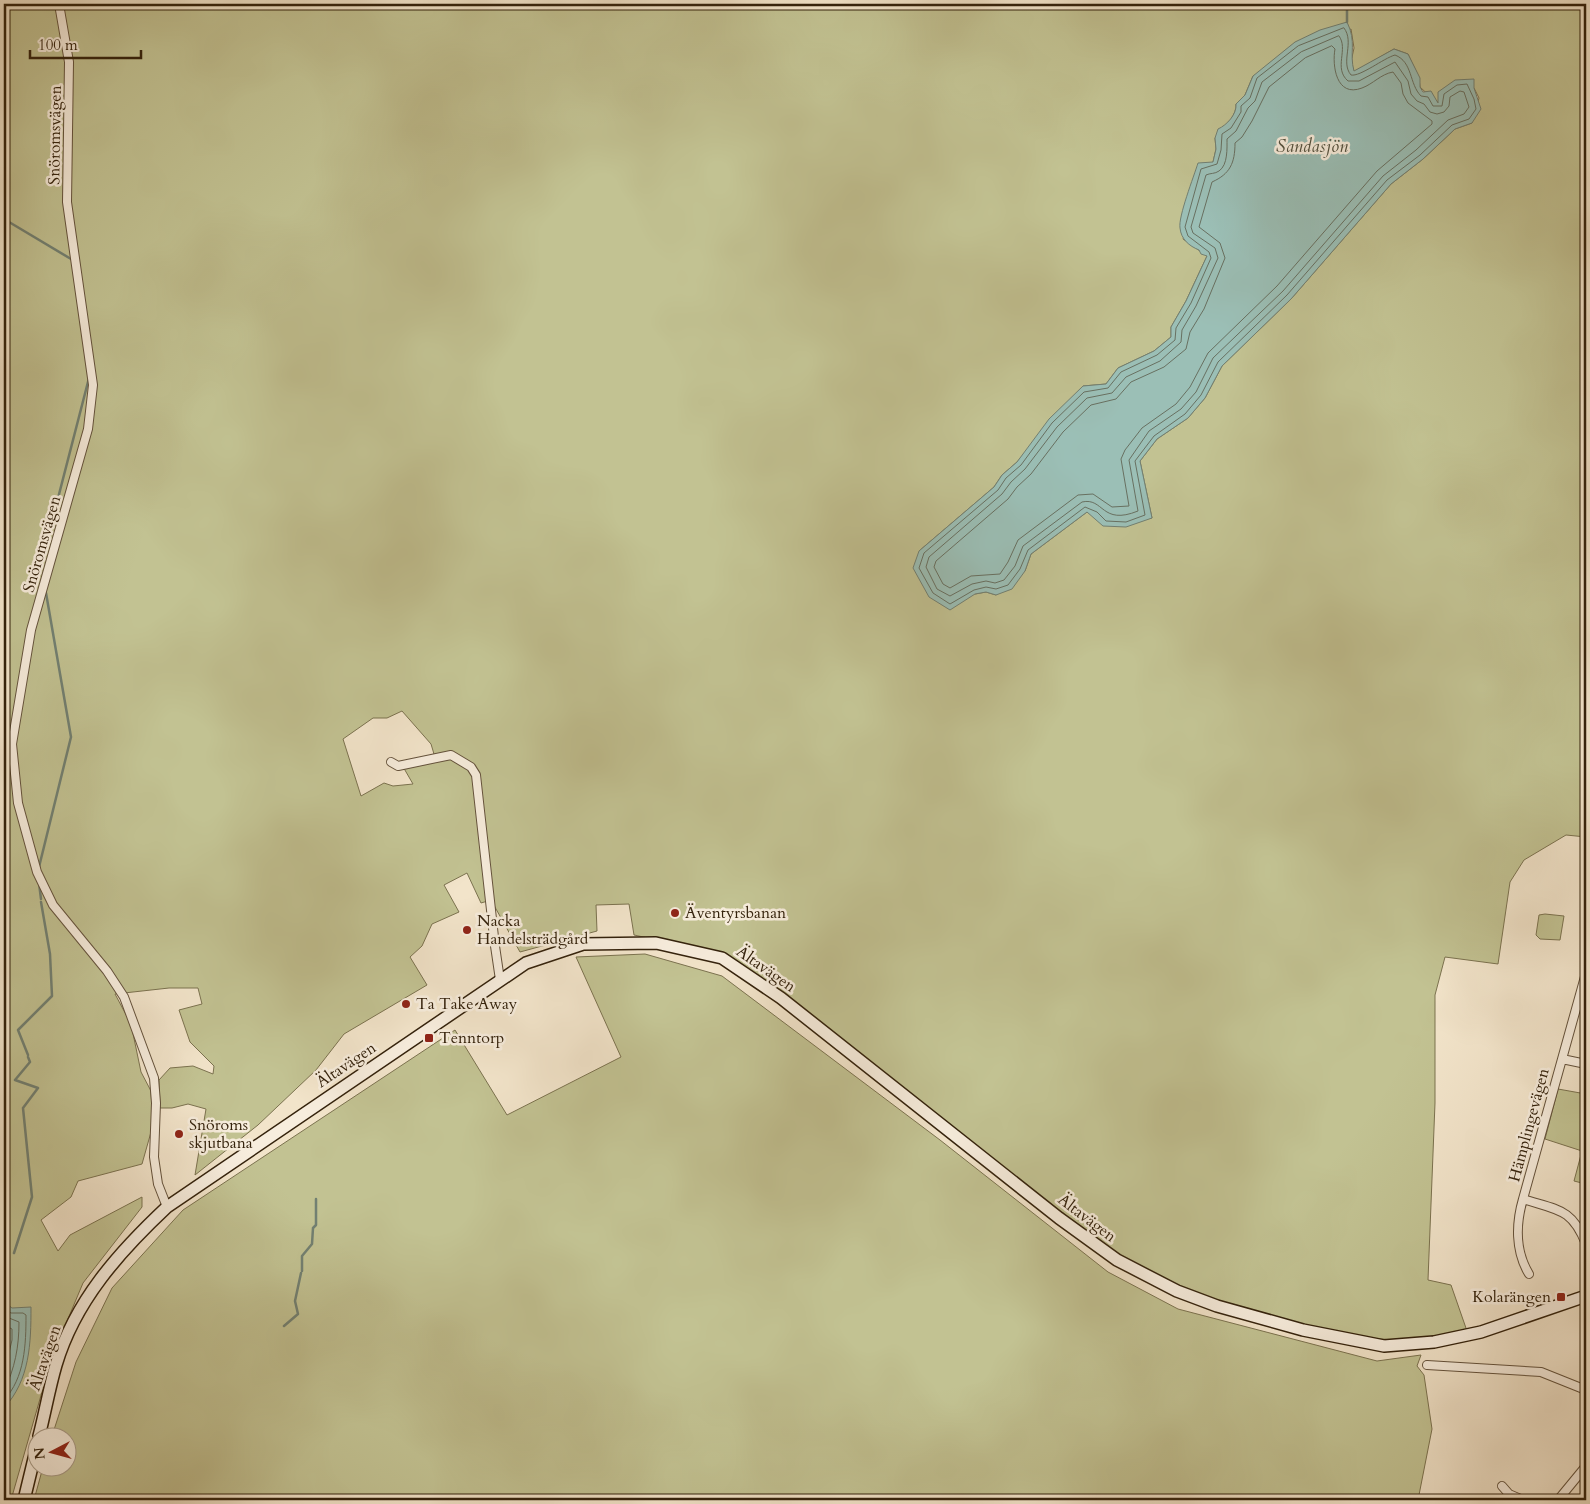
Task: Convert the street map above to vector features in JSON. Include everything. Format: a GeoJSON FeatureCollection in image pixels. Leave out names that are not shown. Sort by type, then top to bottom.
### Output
{"type":"FeatureCollection","features":[{"type":"Feature","properties":{"kind":"main road","name":"Ältavägen"},"geometry":{"type":"LineString","coordinates":[[41,1426],[56,1365],[67,1336],[92,1288],[134,1238],[167,1207],[526,963],[583,944],[656,943],[722,958],[781,998],[1059,1218],[1116,1260],[1177,1291],[1217,1306],[1303,1330],[1384,1346],[1434,1342],[1481,1332],[1586,1296]]}},
{"type":"Feature","properties":{"kind":"main road"},"geometry":{"type":"LineString","coordinates":[[24,1500],[30,1476]]}},
{"type":"Feature","properties":{"kind":"street","name":"Snöromsvägen"},"geometry":{"type":"LineString","coordinates":[[59,4],[70,62],[68,202],[93,385],[88,429],[31,630],[12,744],[18,803],[37,872],[52,905],[107,971],[124,996],[154,1078],[156,1103],[154,1158],[158,1184],[167,1207]]}},
{"type":"Feature","properties":{"kind":"street"},"geometry":{"type":"LineString","coordinates":[[391,762],[398,766],[451,755],[472,766],[476,775],[494,946],[500,980]]}},
{"type":"Feature","properties":{"kind":"street","name":"Hämplingevägen"},"geometry":{"type":"LineString","coordinates":[[1529,1274],[1525,1267],[1518,1240],[1517,1221],[1562,1059],[1582,1006],[1586,973]]}},
{"type":"Feature","properties":{"kind":"street","name":"Hämplingevägen"},"geometry":{"type":"LineString","coordinates":[[1562,1059],[1586,1064]]}},
{"type":"Feature","properties":{"kind":"street","name":"Hämplingevägen"},"geometry":{"type":"LineString","coordinates":[[1523,1199],[1565,1212],[1579,1226],[1586,1244]]}},
{"type":"Feature","properties":{"kind":"street"},"geometry":{"type":"LineString","coordinates":[[1427,1365],[1541,1372],[1586,1390]]}},
{"type":"Feature","properties":{"kind":"street"},"geometry":{"type":"LineString","coordinates":[[1558,1500],[1586,1466]]}},
{"type":"Feature","properties":{"kind":"street"},"geometry":{"type":"LineString","coordinates":[[1502,1486],[1509,1494],[1523,1500]]}},
{"type":"Feature","properties":{"kind":"green space"},"geometry":{"type":"Polygon","coordinates":[[[4,4],[1586,4],[1586,837],[1566,835],[1524,860],[1510,882],[1498,964],[1445,957],[1435,995],[1435,1103],[1428,1280],[1451,1285],[1467,1331],[1423,1338],[1392,1340],[1360,1337],[1259,1314],[1170,1284],[1119,1259],[722,954],[634,935],[629,904],[596,905],[597,931],[520,952],[491,900],[481,903],[467,873],[444,885],[459,912],[432,924],[422,946],[410,957],[427,985],[344,1034],[316,1070],[258,1125],[195,1175],[206,1109],[188,1104],[172,1108],[160,1108],[159,1080],[170,1068],[193,1066],[213,1074],[214,1066],[190,1042],[179,1010],[202,1004],[198,988],[169,988],[115,994],[131,1024],[141,1072],[151,1091],[153,1125],[142,1164],[78,1181],[71,1197],[41,1220],[58,1251],[70,1235],[142,1197],[142,1207],[83,1283],[52,1357],[32,1426],[28,1426],[28,1441],[11,1500],[4,1500],[4,4]],[[1351,29],[1253,76],[1245,95],[1236,104],[1232,118],[1215,138],[1216,149],[1213,162],[1183,239],[1207,256],[1186,301],[1171,327],[1171,337],[1154,351],[1118,368],[1106,384],[1083,386],[1017,462],[1002,475],[994,487],[919,551],[975,594],[986,592],[996,595],[1025,571],[1031,554],[1087,512],[1095,516],[1152,518],[1140,461],[1157,439],[1188,418],[1205,398],[1222,366],[1291,299],[1391,184],[1423,159],[1455,129],[1472,123],[1479,98],[1474,88],[1436,102],[1420,87],[1419,78],[1408,54],[1394,49],[1354,72],[1351,62],[1354,48],[1351,29]],[[402,711],[387,718],[373,718],[343,739],[361,796],[384,783],[393,786],[413,784],[402,765],[434,754],[431,744],[402,711]]]}},
{"type":"Feature","properties":{"kind":"green space"},"geometry":{"type":"Polygon","coordinates":[[[1539,915],[1564,916],[1560,940],[1540,939],[1536,935],[1539,915]]]}},
{"type":"Feature","properties":{"kind":"green space"},"geometry":{"type":"Polygon","coordinates":[[[645,954],[722,976],[940,1140],[1108,1272],[1178,1309],[1377,1361],[1421,1355],[1417,1366],[1424,1375],[1432,1429],[1418,1500],[34,1500],[41,1476],[78,1476],[78,1426],[55,1426],[76,1362],[112,1288],[183,1210],[455,1030],[507,1115],[621,1057],[576,957],[645,954]]]}},
{"type":"Feature","properties":{"kind":"green space"},"geometry":{"type":"Polygon","coordinates":[[[1558,1089],[1586,1094],[1586,1184],[1574,1181],[1582,1151],[1545,1139],[1558,1089]]]}},
{"type":"Feature","properties":{"kind":"water","name":"Sandasjön"},"geometry":{"type":"Polygon","coordinates":[[[1347,22],[1352,36],[1354,71],[1394,49],[1408,54],[1420,78],[1420,87],[1423,92],[1431,91],[1438,103],[1438,92],[1455,80],[1474,79],[1474,88],[1481,109],[1472,123],[1455,129],[1423,159],[1391,184],[1291,299],[1222,366],[1205,398],[1188,418],[1157,439],[1140,461],[1152,518],[1126,527],[1103,526],[1087,512],[1031,554],[1025,571],[1012,589],[996,595],[986,592],[975,594],[950,610],[929,597],[913,568],[919,551],[994,487],[1002,475],[1017,462],[1049,419],[1083,386],[1106,384],[1118,368],[1154,351],[1171,337],[1171,327],[1186,301],[1207,256],[1201,254],[1199,250],[1184,239],[1180,228],[1181,215],[1198,163],[1213,162],[1216,149],[1215,138],[1218,129],[1225,125],[1233,115],[1236,104],[1245,95],[1253,76],[1295,42],[1320,30],[1347,22]]]}},
{"type":"Feature","properties":{"kind":"water"},"geometry":{"type":"Polygon","coordinates":[[[4,1302],[12,1308],[31,1307],[29,1347],[24,1373],[13,1397],[4,1408],[4,1302]]]}},
{"type":"Feature","properties":{"kind":"waterway"},"geometry":{"type":"LineString","coordinates":[[1347,4],[1347,22]]}},
{"type":"Feature","properties":{"kind":"waterway"},"geometry":{"type":"LineString","coordinates":[[4,219],[71,259]]}},
{"type":"Feature","properties":{"kind":"waterway"},"geometry":{"type":"LineString","coordinates":[[40,568],[89,378]]}},
{"type":"Feature","properties":{"kind":"waterway"},"geometry":{"type":"LineString","coordinates":[[39,867],[71,737],[46,593]]}},
{"type":"Feature","properties":{"kind":"waterway"},"geometry":{"type":"LineString","coordinates":[[39,883],[41,899]]}},
{"type":"Feature","properties":{"kind":"waterway"},"geometry":{"type":"LineString","coordinates":[[28,1055],[18,1030],[52,996],[50,954],[41,902]]}},
{"type":"Feature","properties":{"kind":"waterway"},"geometry":{"type":"LineString","coordinates":[[14,1253],[32,1197],[23,1108],[38,1088],[15,1080],[30,1062],[28,1057]]}},
{"type":"Feature","properties":{"kind":"waterway"},"geometry":{"type":"LineString","coordinates":[[302,1271],[302,1256],[312,1244],[313,1228],[316,1225],[316,1199]]}},
{"type":"Feature","properties":{"kind":"waterway"},"geometry":{"type":"LineString","coordinates":[[284,1326],[298,1314],[295,1301],[301,1273]]}},
{"type":"Feature","properties":{"kind":"place","name":"Äventyrsbanan"},"geometry":{"type":"Point","coordinates":[675,913]}},
{"type":"Feature","properties":{"kind":"place","name":"Nacka Handelsträdgård"},"geometry":{"type":"Point","coordinates":[467,930]}},
{"type":"Feature","properties":{"kind":"place","name":"Ta Take Away"},"geometry":{"type":"Point","coordinates":[406,1004]}},
{"type":"Feature","properties":{"kind":"place","name":"Tenntorp"},"geometry":{"type":"Point","coordinates":[429,1038]}},
{"type":"Feature","properties":{"kind":"place","name":"Snöroms skjutbana"},"geometry":{"type":"Point","coordinates":[179,1134]}},
{"type":"Feature","properties":{"kind":"place","name":"Kolarängen"},"geometry":{"type":"Point","coordinates":[1561,1297]}}]}
